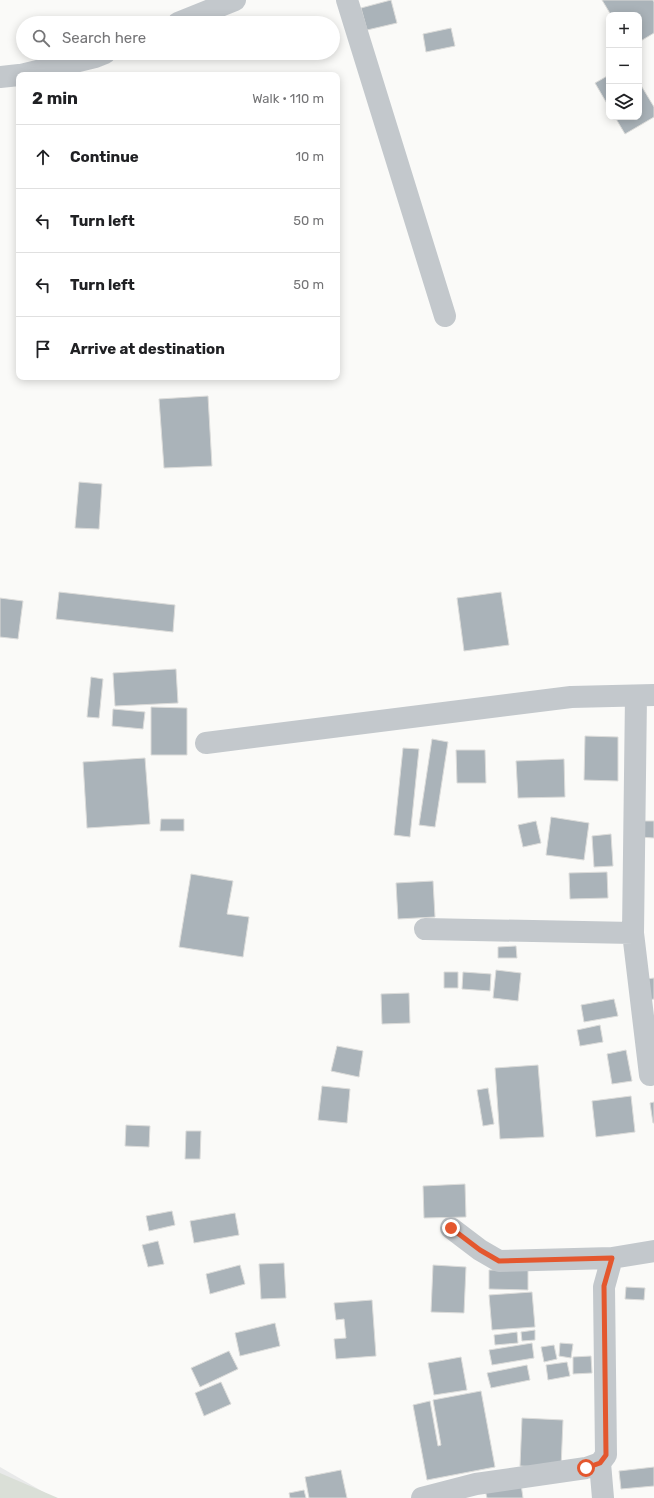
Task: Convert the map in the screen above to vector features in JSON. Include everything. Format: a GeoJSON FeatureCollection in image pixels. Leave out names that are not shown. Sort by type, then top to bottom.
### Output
{"type":"FeatureCollection","features":[{"type":"Feature","properties":{"kind":"street"},"geometry":{"type":"LineString","coordinates":[[195,16],[235,0]]}},
{"type":"Feature","properties":{"kind":"street"},"geometry":{"type":"LineString","coordinates":[[347,0],[445,316]]}},
{"type":"Feature","properties":{"kind":"street"},"geometry":{"type":"LineString","coordinates":[[32,72],[82,60]]}},
{"type":"Feature","properties":{"kind":"street"},"geometry":{"type":"LineString","coordinates":[[0,77],[16,75]]}},
{"type":"Feature","properties":{"kind":"street"},"geometry":{"type":"LineString","coordinates":[[206,743],[571,697],[645,695],[633,933],[650,1076]]}},
{"type":"Feature","properties":{"kind":"street"},"geometry":{"type":"LineString","coordinates":[[425,929],[633,933]]}},
{"type":"Feature","properties":{"kind":"street"},"geometry":{"type":"LineString","coordinates":[[451,1228],[480,1250],[499,1261],[612,1258],[654,1251]]}},
{"type":"Feature","properties":{"kind":"street"},"geometry":{"type":"LineString","coordinates":[[422,1498],[476,1484],[586,1468],[600,1463],[606,1455],[604,1286],[612,1258]]}},
{"type":"Feature","properties":{"kind":"street"},"geometry":{"type":"LineString","coordinates":[[600,1463],[603,1498]]}},
{"type":"Feature","properties":{"kind":"shaded area"},"geometry":{"type":"Polygon","coordinates":[[[0,1467],[54,1498],[0,1498],[0,1467]]]}},
{"type":"Feature","properties":{"kind":"shaded area"},"geometry":{"type":"Polygon","coordinates":[[[0,1473],[58,1498],[0,1498],[0,1473]]]}},
{"type":"Feature","properties":{"kind":"building"},"geometry":{"type":"Polygon","coordinates":[[[391,0],[397,23],[367,30],[361,8],[391,0]]]}},
{"type":"Feature","properties":{"kind":"building"},"geometry":{"type":"Polygon","coordinates":[[[602,0],[653,0],[654,33],[642,40],[642,12],[609,12],[602,0]]]}},
{"type":"Feature","properties":{"kind":"building"},"geometry":{"type":"Polygon","coordinates":[[[451,28],[455,46],[426,52],[423,34],[451,28]]]}},
{"type":"Feature","properties":{"kind":"building"},"geometry":{"type":"Polygon","coordinates":[[[606,77],[606,102],[595,83],[606,77]]]}},
{"type":"Feature","properties":{"kind":"building"},"geometry":{"type":"Polygon","coordinates":[[[642,87],[654,107],[654,117],[625,134],[617,120],[642,120],[642,87]]]}},
{"type":"Feature","properties":{"kind":"building"},"geometry":{"type":"Polygon","coordinates":[[[208,396],[212,466],[164,468],[159,399],[208,396]]]}},
{"type":"Feature","properties":{"kind":"building"},"geometry":{"type":"Polygon","coordinates":[[[79,482],[102,484],[99,529],[75,528],[79,482]]]}},
{"type":"Feature","properties":{"kind":"building"},"geometry":{"type":"Polygon","coordinates":[[[59,592],[175,605],[173,632],[56,619],[59,592]]]}},
{"type":"Feature","properties":{"kind":"building"},"geometry":{"type":"Polygon","coordinates":[[[501,592],[509,645],[464,651],[457,598],[501,592]]]}},
{"type":"Feature","properties":{"kind":"building"},"geometry":{"type":"Polygon","coordinates":[[[0,598],[23,601],[18,639],[0,637],[0,598]]]}},
{"type":"Feature","properties":{"kind":"building"},"geometry":{"type":"Polygon","coordinates":[[[176,669],[178,703],[115,706],[113,673],[176,669]]]}},
{"type":"Feature","properties":{"kind":"building"},"geometry":{"type":"Polygon","coordinates":[[[91,677],[103,679],[99,718],[87,717],[91,677]]]}},
{"type":"Feature","properties":{"kind":"building"},"geometry":{"type":"Polygon","coordinates":[[[151,707],[187,708],[187,755],[151,755],[151,707]]]}},
{"type":"Feature","properties":{"kind":"building"},"geometry":{"type":"Polygon","coordinates":[[[113,709],[145,712],[143,729],[112,726],[113,709]]]}},
{"type":"Feature","properties":{"kind":"building"},"geometry":{"type":"Polygon","coordinates":[[[585,736],[618,737],[618,781],[584,780],[585,736]]]}},
{"type":"Feature","properties":{"kind":"building"},"geometry":{"type":"Polygon","coordinates":[[[432,739],[448,742],[435,827],[419,825],[432,739]]]}},
{"type":"Feature","properties":{"kind":"building"},"geometry":{"type":"Polygon","coordinates":[[[403,748],[419,749],[410,837],[394,835],[403,748]]]}},
{"type":"Feature","properties":{"kind":"building"},"geometry":{"type":"Polygon","coordinates":[[[456,750],[485,750],[486,783],[457,783],[456,750]]]}},
{"type":"Feature","properties":{"kind":"building"},"geometry":{"type":"Polygon","coordinates":[[[145,758],[150,824],[87,828],[83,762],[145,758]]]}},
{"type":"Feature","properties":{"kind":"building"},"geometry":{"type":"Polygon","coordinates":[[[564,759],[565,797],[518,798],[516,761],[564,759]]]}},
{"type":"Feature","properties":{"kind":"building"},"geometry":{"type":"Polygon","coordinates":[[[551,817],[589,823],[584,860],[546,855],[551,817]]]}},
{"type":"Feature","properties":{"kind":"building"},"geometry":{"type":"Polygon","coordinates":[[[161,819],[184,819],[184,831],[160,831],[161,819]]]}},
{"type":"Feature","properties":{"kind":"building"},"geometry":{"type":"Polygon","coordinates":[[[536,821],[541,843],[523,847],[518,825],[536,821]]]}},
{"type":"Feature","properties":{"kind":"building"},"geometry":{"type":"Polygon","coordinates":[[[640,821],[654,821],[654,838],[639,837],[640,821]]]}},
{"type":"Feature","properties":{"kind":"building"},"geometry":{"type":"Polygon","coordinates":[[[611,834],[613,866],[594,867],[592,836],[611,834]]]}},
{"type":"Feature","properties":{"kind":"building"},"geometry":{"type":"Polygon","coordinates":[[[607,872],[608,898],[570,899],[569,873],[607,872]]]}},
{"type":"Feature","properties":{"kind":"building"},"geometry":{"type":"Polygon","coordinates":[[[191,874],[233,881],[227,914],[249,917],[243,957],[179,947],[191,874]]]}},
{"type":"Feature","properties":{"kind":"building"},"geometry":{"type":"Polygon","coordinates":[[[433,881],[435,917],[398,919],[396,883],[433,881]]]}},
{"type":"Feature","properties":{"kind":"building"},"geometry":{"type":"Polygon","coordinates":[[[516,946],[517,958],[498,958],[498,947],[516,946]]]}},
{"type":"Feature","properties":{"kind":"building"},"geometry":{"type":"Polygon","coordinates":[[[496,970],[521,973],[518,1001],[493,998],[496,970]]]}},
{"type":"Feature","properties":{"kind":"building"},"geometry":{"type":"Polygon","coordinates":[[[444,972],[458,972],[458,988],[444,988],[444,972]]]}},
{"type":"Feature","properties":{"kind":"building"},"geometry":{"type":"Polygon","coordinates":[[[463,972],[491,974],[490,991],[462,989],[463,972]]]}},
{"type":"Feature","properties":{"kind":"building"},"geometry":{"type":"Polygon","coordinates":[[[654,978],[654,999],[648,1000],[646,979],[654,978]]]}},
{"type":"Feature","properties":{"kind":"building"},"geometry":{"type":"Polygon","coordinates":[[[409,993],[410,1023],[382,1024],[381,994],[409,993]]]}},
{"type":"Feature","properties":{"kind":"building"},"geometry":{"type":"Polygon","coordinates":[[[614,999],[618,1016],[584,1022],[581,1005],[614,999]]]}},
{"type":"Feature","properties":{"kind":"building"},"geometry":{"type":"Polygon","coordinates":[[[600,1025],[603,1042],[580,1046],[577,1030],[600,1025]]]}},
{"type":"Feature","properties":{"kind":"building"},"geometry":{"type":"Polygon","coordinates":[[[337,1046],[363,1051],[359,1077],[331,1071],[337,1046]]]}},
{"type":"Feature","properties":{"kind":"building"},"geometry":{"type":"Polygon","coordinates":[[[626,1050],[632,1081],[612,1084],[607,1054],[626,1050]]]}},
{"type":"Feature","properties":{"kind":"building"},"geometry":{"type":"Polygon","coordinates":[[[538,1065],[544,1137],[500,1139],[495,1068],[538,1065]]]}},
{"type":"Feature","properties":{"kind":"building"},"geometry":{"type":"Polygon","coordinates":[[[322,1086],[350,1089],[347,1123],[318,1120],[322,1086]]]}},
{"type":"Feature","properties":{"kind":"building"},"geometry":{"type":"Polygon","coordinates":[[[488,1088],[494,1124],[483,1126],[477,1090],[488,1088]]]}},
{"type":"Feature","properties":{"kind":"building"},"geometry":{"type":"Polygon","coordinates":[[[631,1096],[635,1132],[596,1137],[592,1101],[631,1096]]]}},
{"type":"Feature","properties":{"kind":"building"},"geometry":{"type":"Polygon","coordinates":[[[654,1102],[654,1123],[653,1123],[650,1103],[654,1102]]]}},
{"type":"Feature","properties":{"kind":"building"},"geometry":{"type":"Polygon","coordinates":[[[126,1125],[150,1126],[149,1147],[125,1146],[126,1125]]]}},
{"type":"Feature","properties":{"kind":"building"},"geometry":{"type":"Polygon","coordinates":[[[186,1131],[201,1131],[200,1159],[185,1159],[186,1131]]]}},
{"type":"Feature","properties":{"kind":"building"},"geometry":{"type":"Polygon","coordinates":[[[465,1184],[466,1217],[424,1218],[423,1186],[465,1184]]]}},
{"type":"Feature","properties":{"kind":"building"},"geometry":{"type":"Polygon","coordinates":[[[172,1211],[175,1225],[149,1231],[146,1216],[172,1211]]]}},
{"type":"Feature","properties":{"kind":"building"},"geometry":{"type":"Polygon","coordinates":[[[235,1213],[239,1235],[194,1243],[190,1221],[235,1213]]]}},
{"type":"Feature","properties":{"kind":"building"},"geometry":{"type":"Polygon","coordinates":[[[158,1241],[164,1264],[148,1267],[142,1245],[158,1241]]]}},
{"type":"Feature","properties":{"kind":"building"},"geometry":{"type":"Polygon","coordinates":[[[284,1263],[286,1298],[261,1299],[259,1264],[284,1263]]]}},
{"type":"Feature","properties":{"kind":"building"},"geometry":{"type":"Polygon","coordinates":[[[240,1265],[245,1284],[210,1294],[206,1274],[240,1265]]]}},
{"type":"Feature","properties":{"kind":"building"},"geometry":{"type":"Polygon","coordinates":[[[433,1265],[466,1267],[464,1313],[431,1312],[433,1265]]]}},
{"type":"Feature","properties":{"kind":"building"},"geometry":{"type":"Polygon","coordinates":[[[489,1270],[528,1270],[528,1290],[489,1289],[489,1270]]]}},
{"type":"Feature","properties":{"kind":"building"},"geometry":{"type":"Polygon","coordinates":[[[626,1287],[645,1288],[644,1300],[625,1299],[626,1287]]]}},
{"type":"Feature","properties":{"kind":"building"},"geometry":{"type":"Polygon","coordinates":[[[532,1292],[535,1327],[492,1330],[489,1295],[532,1292]]]}},
{"type":"Feature","properties":{"kind":"building"},"geometry":{"type":"Polygon","coordinates":[[[372,1300],[376,1356],[336,1359],[334,1339],[346,1338],[344,1319],[336,1320],[334,1303],[372,1300]]]}},
{"type":"Feature","properties":{"kind":"building"},"geometry":{"type":"Polygon","coordinates":[[[275,1323],[280,1346],[240,1356],[235,1333],[275,1323]]]}},
{"type":"Feature","properties":{"kind":"building"},"geometry":{"type":"Polygon","coordinates":[[[535,1330],[535,1340],[522,1341],[521,1332],[535,1330]]]}},
{"type":"Feature","properties":{"kind":"building"},"geometry":{"type":"Polygon","coordinates":[[[517,1332],[518,1343],[495,1345],[494,1335],[517,1332]]]}},
{"type":"Feature","properties":{"kind":"building"},"geometry":{"type":"Polygon","coordinates":[[[532,1343],[534,1358],[492,1365],[489,1350],[532,1343]]]}},
{"type":"Feature","properties":{"kind":"building"},"geometry":{"type":"Polygon","coordinates":[[[560,1343],[573,1344],[571,1358],[559,1356],[560,1343]]]}},
{"type":"Feature","properties":{"kind":"building"},"geometry":{"type":"Polygon","coordinates":[[[554,1345],[557,1359],[544,1362],[541,1347],[554,1345]]]}},
{"type":"Feature","properties":{"kind":"building"},"geometry":{"type":"Polygon","coordinates":[[[229,1351],[238,1369],[200,1387],[191,1368],[229,1351]]]}},
{"type":"Feature","properties":{"kind":"building"},"geometry":{"type":"Polygon","coordinates":[[[591,1356],[592,1373],[573,1374],[573,1357],[591,1356]]]}},
{"type":"Feature","properties":{"kind":"building"},"geometry":{"type":"Polygon","coordinates":[[[461,1357],[467,1390],[434,1395],[428,1363],[461,1357]]]}},
{"type":"Feature","properties":{"kind":"building"},"geometry":{"type":"Polygon","coordinates":[[[567,1362],[570,1376],[548,1380],[546,1365],[567,1362]]]}},
{"type":"Feature","properties":{"kind":"building"},"geometry":{"type":"Polygon","coordinates":[[[527,1365],[530,1380],[491,1388],[487,1373],[527,1365]]]}},
{"type":"Feature","properties":{"kind":"building"},"geometry":{"type":"Polygon","coordinates":[[[221,1382],[231,1404],[204,1416],[195,1393],[221,1382]]]}},
{"type":"Feature","properties":{"kind":"building"},"geometry":{"type":"Polygon","coordinates":[[[481,1391],[495,1467],[427,1480],[413,1405],[430,1401],[438,1446],[441,1445],[433,1400],[481,1391]]]}},
{"type":"Feature","properties":{"kind":"building"},"geometry":{"type":"Polygon","coordinates":[[[522,1418],[563,1420],[561,1468],[520,1466],[522,1418]]]}},
{"type":"Feature","properties":{"kind":"building"},"geometry":{"type":"Polygon","coordinates":[[[654,1467],[654,1486],[621,1489],[619,1471],[654,1467]]]}},
{"type":"Feature","properties":{"kind":"building"},"geometry":{"type":"Polygon","coordinates":[[[341,1470],[347,1498],[309,1498],[305,1477],[341,1470]]]}},
{"type":"Feature","properties":{"kind":"building"},"geometry":{"type":"Polygon","coordinates":[[[521,1484],[523,1498],[487,1498],[485,1490],[521,1484]]]}},
{"type":"Feature","properties":{"kind":"building"},"geometry":{"type":"Polygon","coordinates":[[[304,1490],[306,1498],[290,1498],[289,1493],[304,1490]]]}},
{"type":"Feature","properties":{"kind":"route"},"geometry":{"type":"LineString","coordinates":[[451,1228],[480,1250],[499,1261],[612,1258],[604,1286],[606,1455],[600,1463],[586,1468]]}}]}
